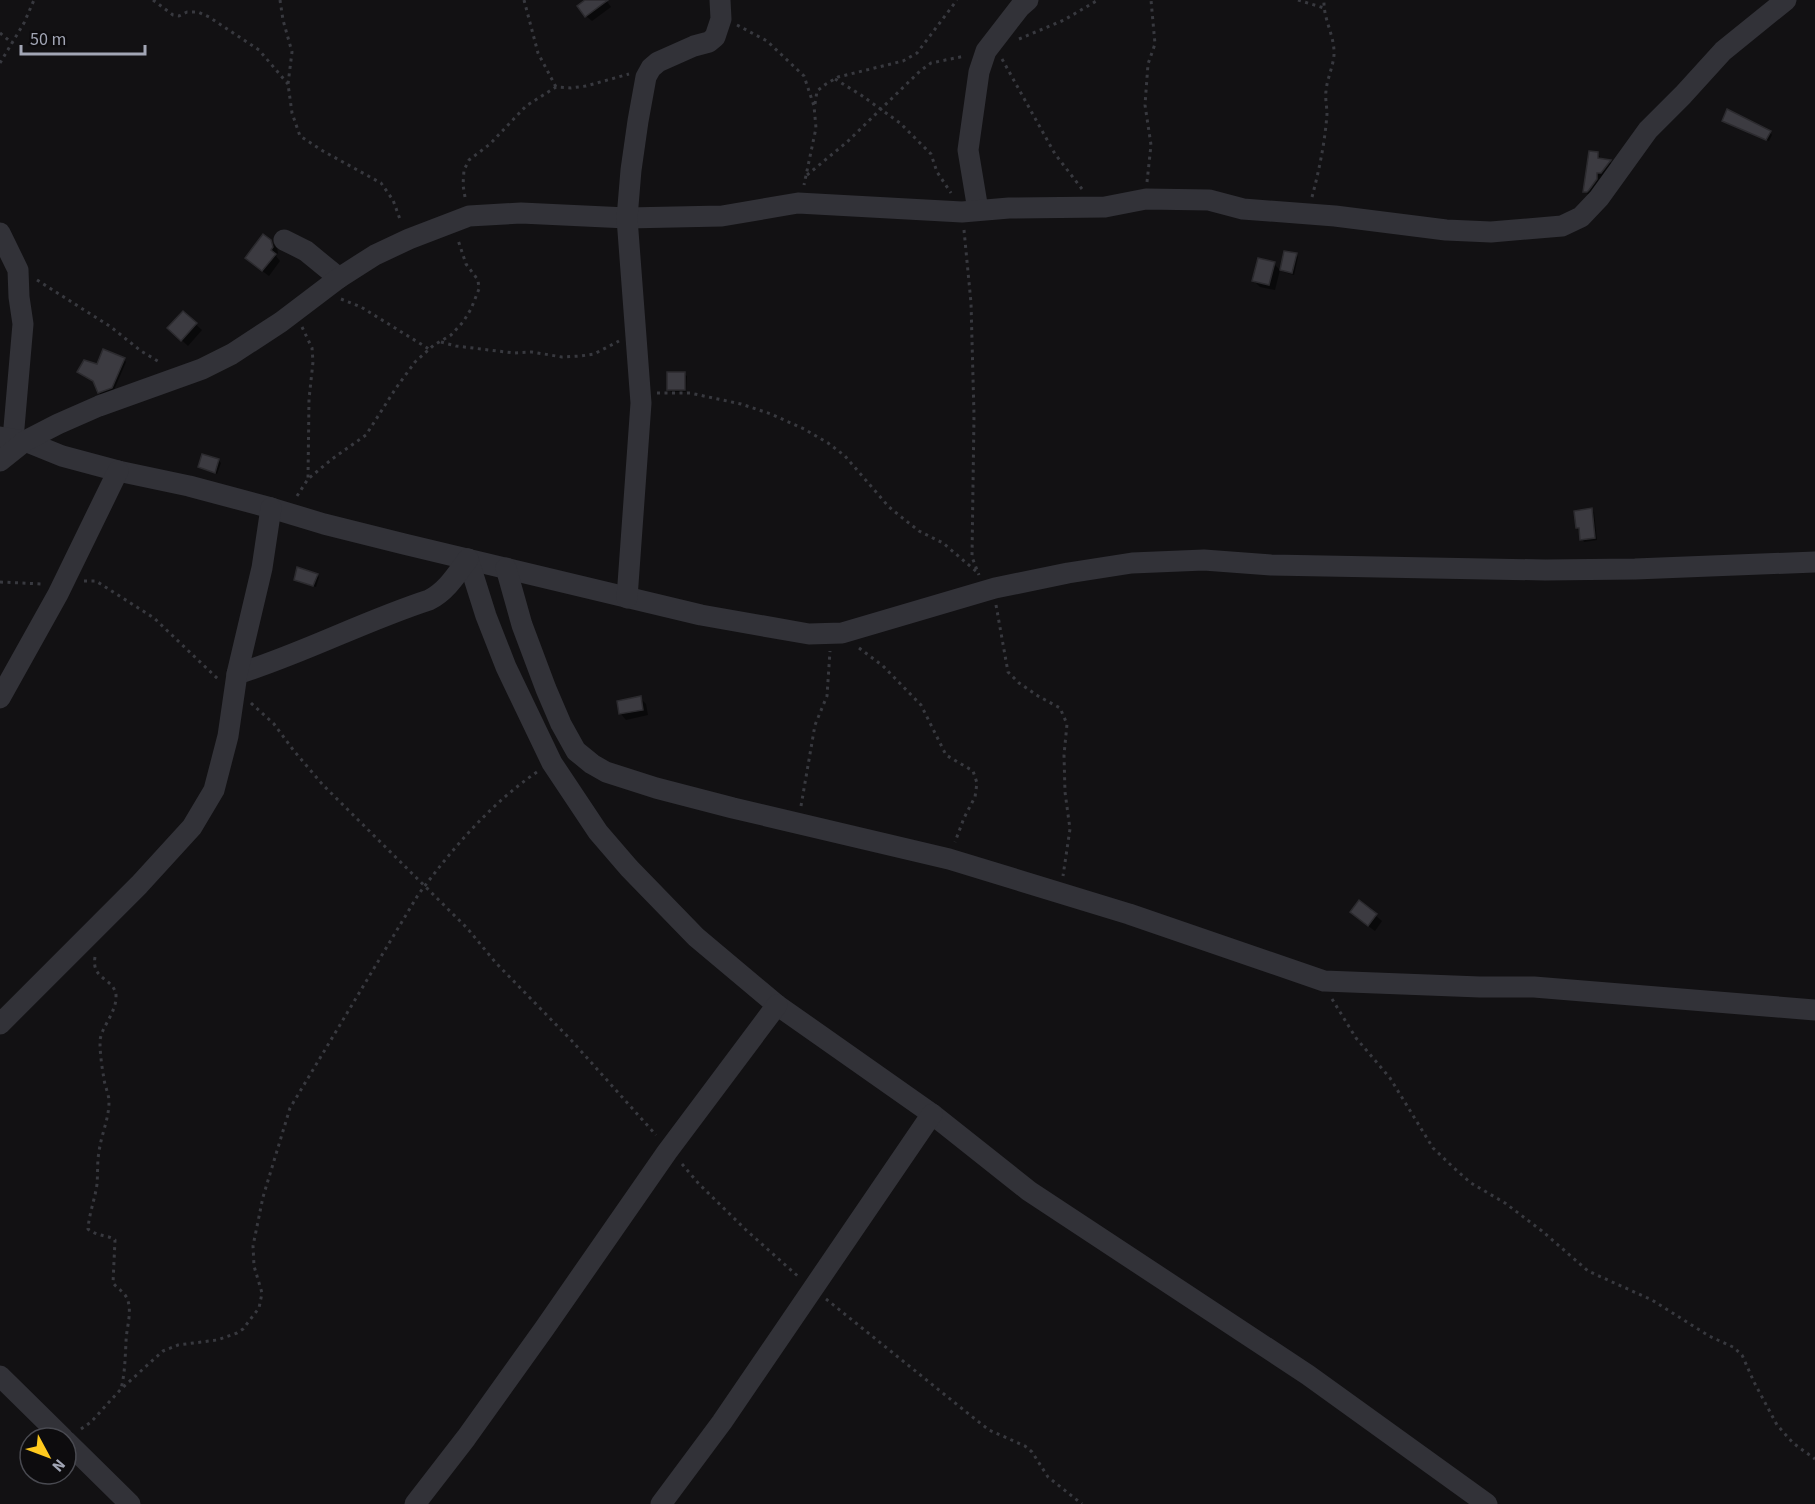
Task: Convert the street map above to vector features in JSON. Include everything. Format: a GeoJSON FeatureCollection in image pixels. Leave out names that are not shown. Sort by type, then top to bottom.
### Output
{"type":"FeatureCollection","features":[{"type":"Feature","properties":{"kind":"street"},"geometry":{"type":"LineString","coordinates":[[970,211],[968,150],[979,72],[986,51],[1028,0]]}},
{"type":"Feature","properties":{"kind":"street"},"geometry":{"type":"LineString","coordinates":[[12,439],[212,364],[248,345],[339,278],[375,255],[408,239],[461,219],[521,213],[627,218],[722,216],[798,203],[970,211],[1105,207],[1146,199],[1209,200],[1243,209],[1416,225],[1446,230],[1491,232],[1562,226],[1581,217],[1599,198],[1648,130],[1723,51],[1786,0]]}},
{"type":"Feature","properties":{"kind":"street"},"geometry":{"type":"LineString","coordinates":[[627,598],[641,404],[627,218],[638,121],[646,77],[651,68],[658,62],[694,46],[710,42],[716,37],[721,9]]}},
{"type":"Feature","properties":{"kind":"street"},"geometry":{"type":"LineString","coordinates":[[0,233],[18,270],[19,297],[24,324],[12,439],[0,461]]}},
{"type":"Feature","properties":{"kind":"street"},"geometry":{"type":"LineString","coordinates":[[284,240],[306,252],[339,278]]}},
{"type":"Feature","properties":{"kind":"street"},"geometry":{"type":"LineString","coordinates":[[12,439],[62,456],[189,486],[324,524],[701,615],[809,634],[837,633],[986,584],[1132,563],[1204,560],[1271,565],[1545,570],[1815,562]]}},
{"type":"Feature","properties":{"kind":"street"},"geometry":{"type":"LineString","coordinates":[[0,698],[62,585],[118,471]]}},
{"type":"Feature","properties":{"kind":"street"},"geometry":{"type":"LineString","coordinates":[[0,1024],[139,885],[192,827],[214,790],[228,736],[235,683],[262,568],[279,510]]}},
{"type":"Feature","properties":{"kind":"street"},"geometry":{"type":"LineString","coordinates":[[235,683],[272,663],[373,620],[438,596],[468,559]]}},
{"type":"Feature","properties":{"kind":"street"},"geometry":{"type":"LineString","coordinates":[[468,559],[486,616],[506,667],[552,763],[598,832],[629,868],[696,937],[777,1005],[932,1114],[1029,1191],[1308,1374],[1487,1504]]}},
{"type":"Feature","properties":{"kind":"street"},"geometry":{"type":"LineString","coordinates":[[506,568],[522,626],[546,690],[576,751],[592,765],[656,788],[949,859],[1151,921],[1324,981],[1534,987],[1815,1010]]}},
{"type":"Feature","properties":{"kind":"street"},"geometry":{"type":"LineString","coordinates":[[415,1504],[538,1338],[667,1152],[777,1005]]}},
{"type":"Feature","properties":{"kind":"street"},"geometry":{"type":"LineString","coordinates":[[661,1504],[722,1422],[932,1114]]}},
{"type":"Feature","properties":{"kind":"street"},"geometry":{"type":"LineString","coordinates":[[0,1376],[55,1426]]}},
{"type":"Feature","properties":{"kind":"street"},"geometry":{"type":"LineString","coordinates":[[78,1449],[130,1504]]}},
{"type":"Feature","properties":{"kind":"path"},"geometry":{"type":"LineString","coordinates":[[0,63],[24,23],[34,0]]}},
{"type":"Feature","properties":{"kind":"path"},"geometry":{"type":"LineString","coordinates":[[153,0],[173,15],[198,12],[221,25],[260,50],[288,84]]}},
{"type":"Feature","properties":{"kind":"path"},"geometry":{"type":"LineString","coordinates":[[280,0],[292,52],[288,84],[292,113],[300,136],[323,152],[381,183],[393,200],[403,233],[408,239]]}},
{"type":"Feature","properties":{"kind":"path"},"geometry":{"type":"LineString","coordinates":[[524,0],[538,53],[555,87]]}},
{"type":"Feature","properties":{"kind":"path"},"geometry":{"type":"LineString","coordinates":[[814,106],[817,91],[835,79],[903,61],[917,53],[957,0]]}},
{"type":"Feature","properties":{"kind":"path"},"geometry":{"type":"LineString","coordinates":[[1017,39],[1064,20],[1098,0]]}},
{"type":"Feature","properties":{"kind":"path"},"geometry":{"type":"LineString","coordinates":[[1146,199],[1151,145],[1145,105],[1148,64],[1155,44],[1151,0]]}},
{"type":"Feature","properties":{"kind":"path"},"geometry":{"type":"LineString","coordinates":[[1298,0],[1324,8]]}},
{"type":"Feature","properties":{"kind":"path"},"geometry":{"type":"LineString","coordinates":[[1308,214],[1318,173],[1327,113],[1326,88],[1334,55],[1334,44],[1325,18],[1324,0]]}},
{"type":"Feature","properties":{"kind":"path"},"geometry":{"type":"LineString","coordinates":[[721,9],[742,27],[766,41],[804,76],[814,106],[816,128],[807,175],[798,203]]}},
{"type":"Feature","properties":{"kind":"path"},"geometry":{"type":"LineString","coordinates":[[0,33],[12,43]]}},
{"type":"Feature","properties":{"kind":"path"},"geometry":{"type":"LineString","coordinates":[[807,175],[847,142],[931,63],[996,48],[1055,154],[1096,207]]}},
{"type":"Feature","properties":{"kind":"path"},"geometry":{"type":"LineString","coordinates":[[279,510],[308,479],[366,435],[415,362],[429,349],[451,335],[471,309],[479,289],[478,280],[462,255],[461,219],[465,170],[469,160],[490,144],[526,106],[555,87],[586,86],[651,68]]}},
{"type":"Feature","properties":{"kind":"path"},"geometry":{"type":"LineString","coordinates":[[835,79],[900,123],[931,154],[937,172],[970,211],[974,415],[972,557],[986,584],[997,614],[1008,672],[1018,683],[1059,708],[1067,724],[1064,755],[1065,792],[1070,829],[1059,892]]}},
{"type":"Feature","properties":{"kind":"path"},"geometry":{"type":"LineString","coordinates":[[18,270],[48,286],[111,327],[141,351],[159,362],[170,364]]}},
{"type":"Feature","properties":{"kind":"path"},"geometry":{"type":"LineString","coordinates":[[319,293],[361,307],[429,349]]}},
{"type":"Feature","properties":{"kind":"path"},"geometry":{"type":"LineString","coordinates":[[299,308],[302,327],[312,348],[313,362],[309,399],[308,479]]}},
{"type":"Feature","properties":{"kind":"path"},"geometry":{"type":"LineString","coordinates":[[439,342],[456,346],[532,352],[562,357],[594,354],[636,332]]}},
{"type":"Feature","properties":{"kind":"path"},"geometry":{"type":"LineString","coordinates":[[640,393],[690,393],[741,404],[804,429],[845,456],[889,507],[919,531],[943,543],[986,584]]}},
{"type":"Feature","properties":{"kind":"path"},"geometry":{"type":"LineString","coordinates":[[0,582],[62,585],[77,581],[96,581],[154,618],[210,673],[235,683],[274,724],[323,785],[467,928],[496,963],[606,1078],[654,1133],[667,1152],[679,1160],[699,1184],[777,1259],[970,1415],[989,1430],[1025,1446],[1032,1452],[1048,1477],[1082,1504]]}},
{"type":"Feature","properties":{"kind":"path"},"geometry":{"type":"LineString","coordinates":[[798,822],[815,725],[826,696],[837,633],[883,666],[905,687],[921,705],[946,755],[973,771],[977,783],[975,797],[964,818],[949,859]]}},
{"type":"Feature","properties":{"kind":"path"},"geometry":{"type":"LineString","coordinates":[[78,1431],[91,1422],[122,1389],[164,1351],[178,1345],[217,1340],[237,1333],[243,1329],[259,1308],[262,1293],[254,1266],[253,1246],[263,1197],[290,1108],[425,886],[449,854],[510,793],[536,772],[552,763]]}},
{"type":"Feature","properties":{"kind":"path"},"geometry":{"type":"LineString","coordinates":[[95,955],[95,970],[112,986],[116,992],[116,999],[109,1023],[100,1041],[104,1081],[109,1100],[88,1230],[115,1240],[113,1283],[125,1295],[129,1310],[122,1389]]}},
{"type":"Feature","properties":{"kind":"path"},"geometry":{"type":"LineString","coordinates":[[1324,981],[1336,1008],[1356,1038],[1390,1078],[1433,1148],[1471,1183],[1505,1203],[1542,1231],[1588,1272],[1652,1300],[1742,1354],[1777,1425],[1793,1443],[1815,1459]]}},
{"type":"Feature","properties":{"kind":"building"},"geometry":{"type":"Polygon","coordinates":[[[585,0],[608,0],[585,17],[577,6],[585,0]]]}},
{"type":"Feature","properties":{"kind":"building"},"geometry":{"type":"Polygon","coordinates":[[[1727,109],[1771,131],[1766,140],[1722,121],[1727,109]]]}},
{"type":"Feature","properties":{"kind":"building"},"geometry":{"type":"Polygon","coordinates":[[[1589,151],[1598,152],[1598,158],[1611,160],[1601,173],[1597,173],[1597,179],[1589,190],[1583,192],[1589,151]]]}},
{"type":"Feature","properties":{"kind":"building"},"geometry":{"type":"Polygon","coordinates":[[[263,234],[271,240],[273,247],[271,250],[276,254],[262,271],[245,258],[263,234]]]}},
{"type":"Feature","properties":{"kind":"building"},"geometry":{"type":"Polygon","coordinates":[[[1284,251],[1297,253],[1292,273],[1280,270],[1284,251]]]}},
{"type":"Feature","properties":{"kind":"building"},"geometry":{"type":"Polygon","coordinates":[[[1258,258],[1275,262],[1269,285],[1252,281],[1258,258]]]}},
{"type":"Feature","properties":{"kind":"building"},"geometry":{"type":"Polygon","coordinates":[[[183,311],[197,323],[181,341],[167,328],[183,311]]]}},
{"type":"Feature","properties":{"kind":"building"},"geometry":{"type":"Polygon","coordinates":[[[103,349],[125,358],[112,388],[98,393],[93,381],[77,372],[84,360],[97,364],[103,349]]]}},
{"type":"Feature","properties":{"kind":"building"},"geometry":{"type":"Polygon","coordinates":[[[667,372],[685,372],[685,390],[667,390],[667,372]]]}},
{"type":"Feature","properties":{"kind":"building"},"geometry":{"type":"Polygon","coordinates":[[[202,454],[219,459],[215,473],[198,467],[202,454]]]}},
{"type":"Feature","properties":{"kind":"building"},"geometry":{"type":"Polygon","coordinates":[[[1592,508],[1595,538],[1580,540],[1574,511],[1592,508]]]}},
{"type":"Feature","properties":{"kind":"building"},"geometry":{"type":"Polygon","coordinates":[[[297,567],[318,574],[313,586],[294,580],[297,567]]]}},
{"type":"Feature","properties":{"kind":"building"},"geometry":{"type":"Polygon","coordinates":[[[641,696],[643,710],[619,714],[617,701],[641,696]]]}},
{"type":"Feature","properties":{"kind":"building"},"geometry":{"type":"Polygon","coordinates":[[[1359,900],[1377,914],[1368,926],[1350,912],[1359,900]]]}}]}
